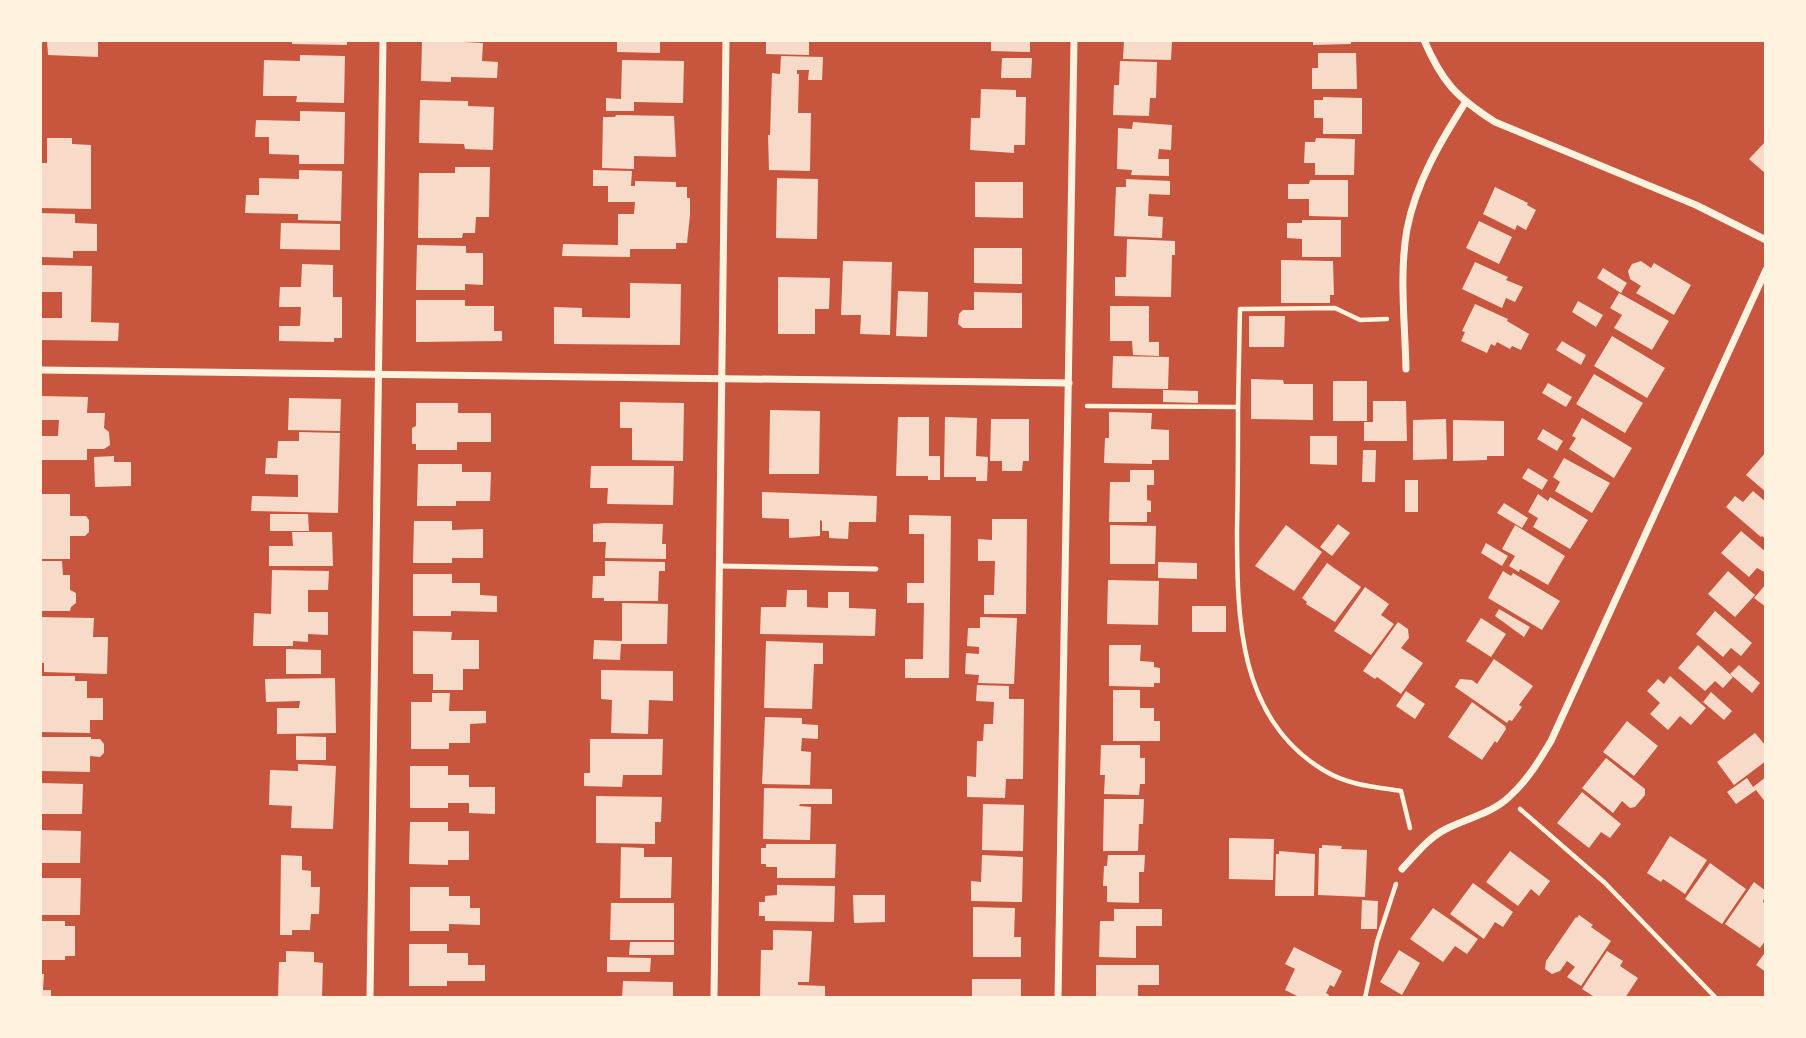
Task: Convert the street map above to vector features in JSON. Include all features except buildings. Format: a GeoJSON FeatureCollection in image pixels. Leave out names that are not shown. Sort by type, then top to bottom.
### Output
{"type":"FeatureCollection","features":[{"type":"Feature","properties":{"kind":"street"},"geometry":{"type":"LineString","coordinates":[[370,998],[383,40]]}},
{"type":"Feature","properties":{"kind":"street"},"geometry":{"type":"LineString","coordinates":[[714,998],[726,40]]}},
{"type":"Feature","properties":{"kind":"street"},"geometry":{"type":"LineString","coordinates":[[1058,998],[1074,40]]}},
{"type":"Feature","properties":{"kind":"street"},"geometry":{"type":"LineString","coordinates":[[1423,40],[1437,70],[1465,103],[1495,122],[1696,205],[1766,240]]}},
{"type":"Feature","properties":{"kind":"street"},"geometry":{"type":"LineString","coordinates":[[1406,369],[1404,269],[1413,202],[1440,140],[1465,103]]}},
{"type":"Feature","properties":{"kind":"street"},"geometry":{"type":"LineString","coordinates":[[1402,869],[1426,843],[1443,830],[1485,813],[1508,799],[1531,774],[1551,741],[1766,270]]}},
{"type":"Feature","properties":{"kind":"street"},"geometry":{"type":"LineString","coordinates":[[40,370],[379,372],[1069,383]]}},
{"type":"Feature","properties":{"kind":"lane"},"geometry":{"type":"LineString","coordinates":[[720,566],[876,569]]}},
{"type":"Feature","properties":{"kind":"path"},"geometry":{"type":"LineString","coordinates":[[1405,319],[1360,320],[1335,308],[1240,309],[1239,611],[1243,648],[1263,706],[1280,733],[1325,771],[1351,783],[1401,791],[1410,828]]}},
{"type":"Feature","properties":{"kind":"path"},"geometry":{"type":"LineString","coordinates":[[1069,406],[1238,407]]}},
{"type":"Feature","properties":{"kind":"path"},"geometry":{"type":"LineString","coordinates":[[1508,799],[1605,883],[1716,998]]}},
{"type":"Feature","properties":{"kind":"path"},"geometry":{"type":"LineString","coordinates":[[1365,998],[1377,942],[1402,869]]}}]}
